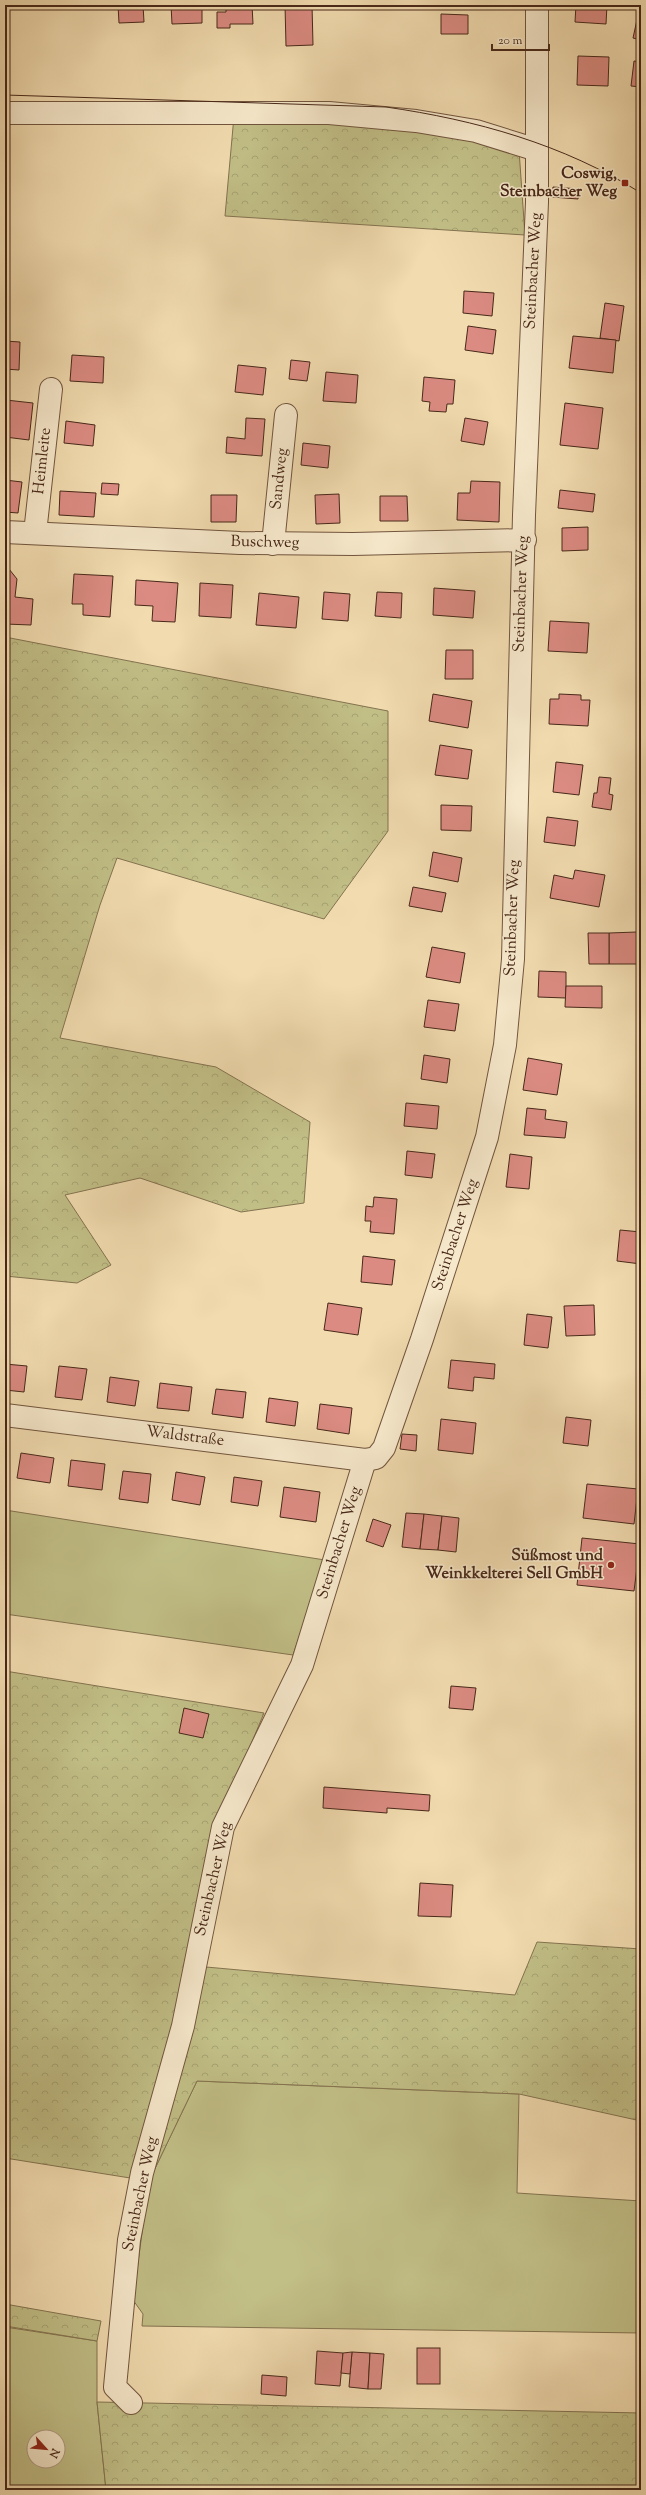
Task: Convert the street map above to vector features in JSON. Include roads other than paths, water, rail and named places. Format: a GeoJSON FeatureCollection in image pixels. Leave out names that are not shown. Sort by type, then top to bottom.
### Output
{"type":"FeatureCollection","features":[{"type":"Feature","properties":{"kind":"street","name":"Steinbacher Weg"},"geometry":{"type":"LineString","coordinates":[[131,2403],[114,2387],[129,2240],[142,2173],[183,2026],[223,1827],[302,1665],[365,1460],[376,1458],[384,1448],[422,1339],[487,1137],[505,1044],[513,959],[525,540],[524,516],[537,208],[537,5]]}},
{"type":"Feature","properties":{"kind":"street"},"geometry":{"type":"LineString","coordinates":[[5,113],[329,113],[424,122],[476,132],[537,150]]}},
{"type":"Feature","properties":{"kind":"street","name":"Heimleite"},"geometry":{"type":"LineString","coordinates":[[35,533],[51,388]]}},
{"type":"Feature","properties":{"kind":"street","name":"Sandweg"},"geometry":{"type":"LineString","coordinates":[[273,544],[286,415]]}},
{"type":"Feature","properties":{"kind":"street","name":"Buschweg"},"geometry":{"type":"LineString","coordinates":[[5,532],[273,544],[525,540]]}},
{"type":"Feature","properties":{"kind":"street","name":"Waldstraße"},"geometry":{"type":"LineString","coordinates":[[5,1415],[365,1460]]}},
{"type":"Feature","properties":{"kind":"tram line"},"geometry":{"type":"LineString","coordinates":[[5,95],[386,107],[420,112],[518,136],[581,161],[641,193]]}},
{"type":"Feature","properties":{"kind":"place","name":"Coswig, Steinbacher Weg"},"geometry":{"type":"Point","coordinates":[625,183]}},
{"type":"Feature","properties":{"kind":"place","name":"Süßmost und Weinkkelterei Sell GmbH"},"geometry":{"type":"Point","coordinates":[611,1565]}}]}
